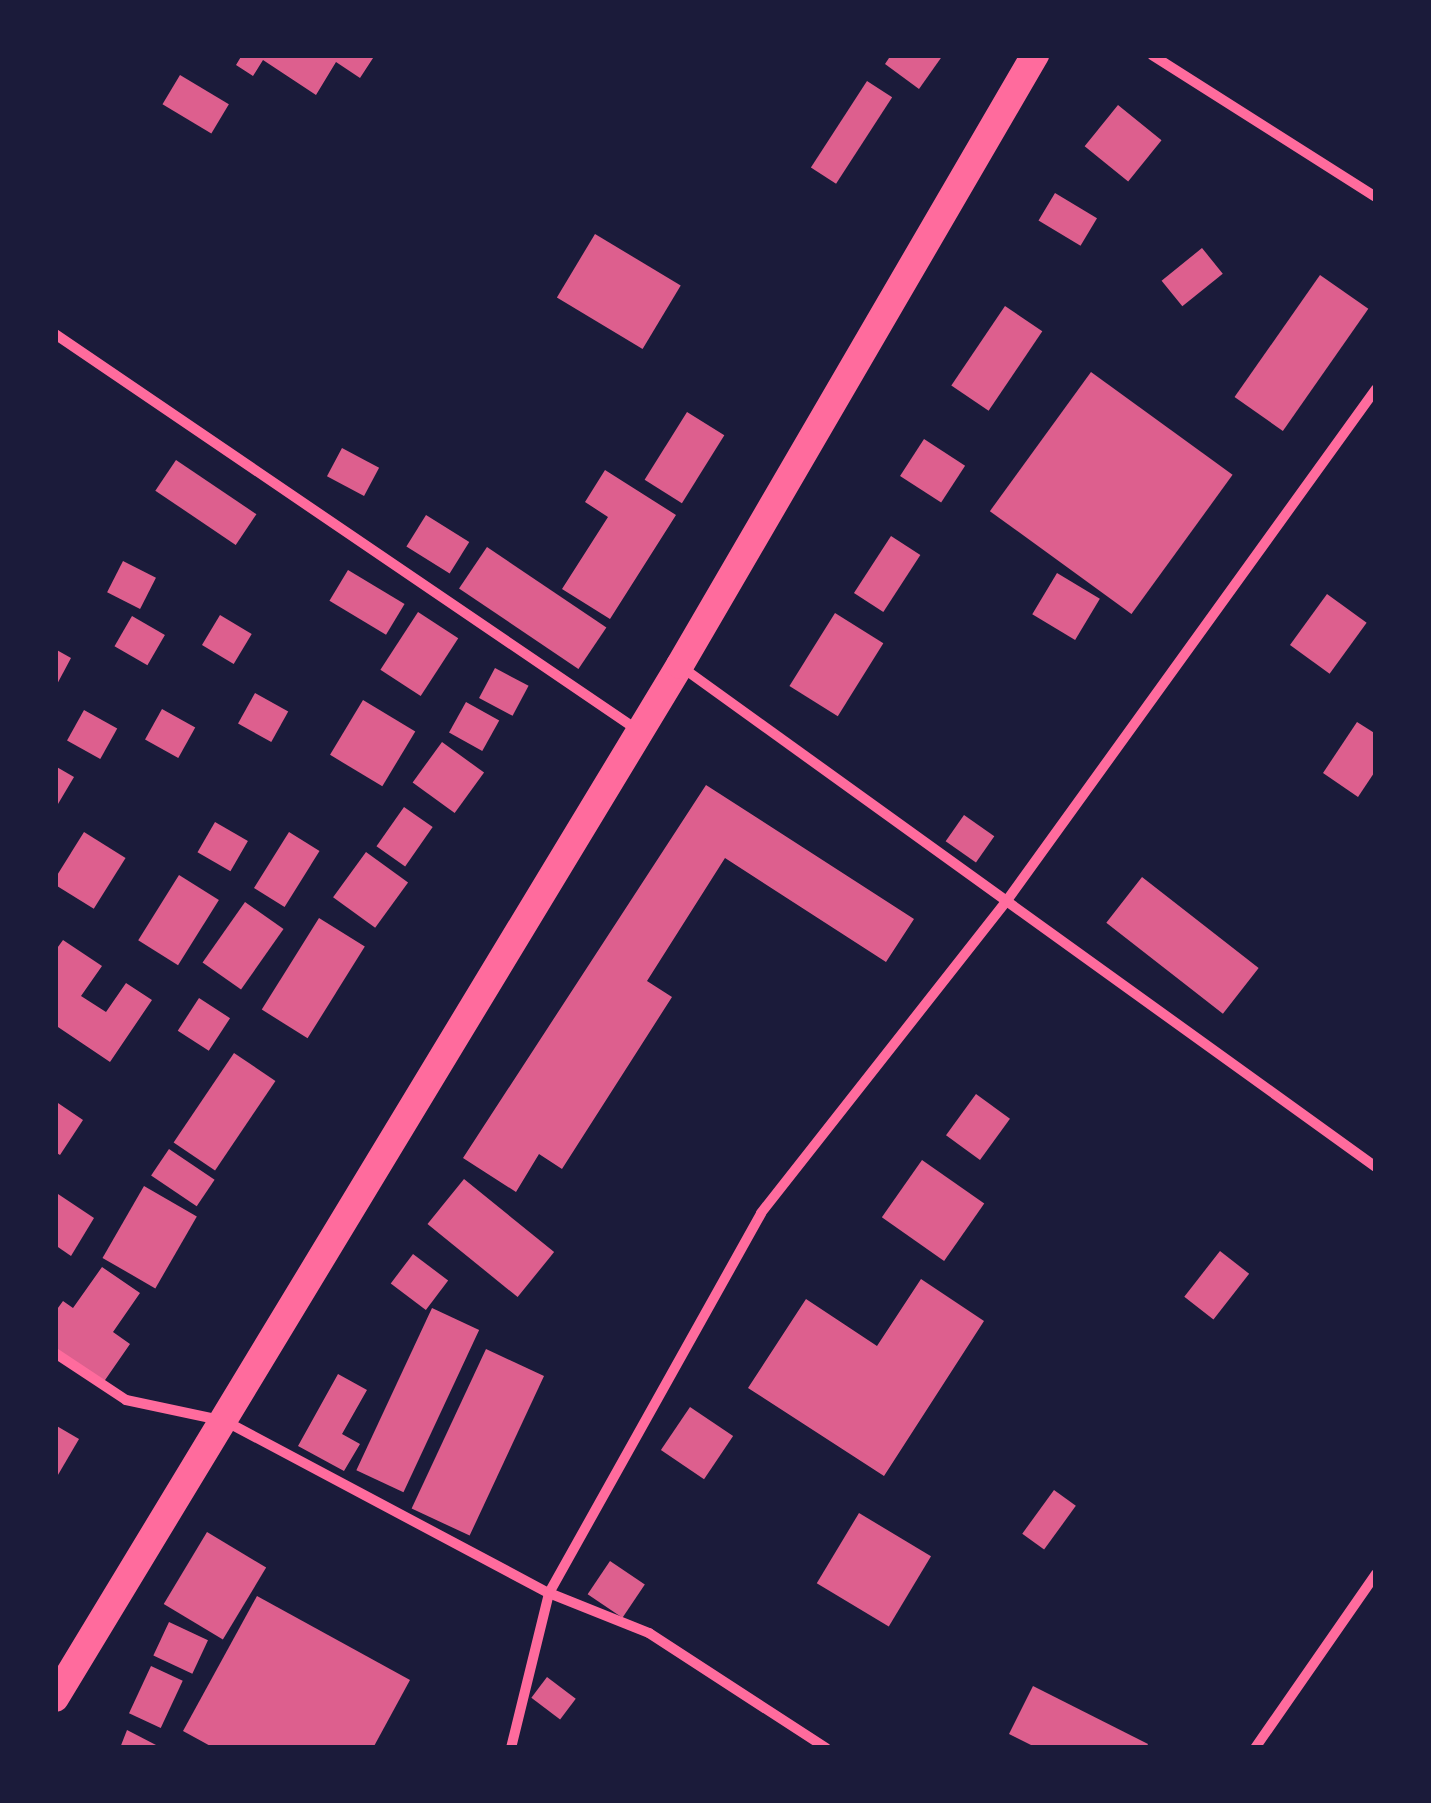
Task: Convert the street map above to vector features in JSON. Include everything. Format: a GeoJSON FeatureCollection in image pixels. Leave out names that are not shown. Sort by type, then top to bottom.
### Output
{"type":"FeatureCollection","features":[{"type":"Feature","properties":{"kind":"highway"},"geometry":{"type":"LineString","coordinates":[[55,1698],[225,1422],[636,729],[680,665],[1035,55]]}},
{"type":"Feature","properties":{"kind":"street"},"geometry":{"type":"LineString","coordinates":[[1152,55],[1376,197]]}},
{"type":"Feature","properties":{"kind":"street"},"geometry":{"type":"LineString","coordinates":[[55,334],[636,729]]}},
{"type":"Feature","properties":{"kind":"street"},"geometry":{"type":"LineString","coordinates":[[511,1748],[550,1593],[760,1213],[1008,899],[1376,389]]}},
{"type":"Feature","properties":{"kind":"street"},"geometry":{"type":"LineString","coordinates":[[680,665],[1376,1167]]}},
{"type":"Feature","properties":{"kind":"street"},"geometry":{"type":"LineString","coordinates":[[55,1353],[126,1400],[225,1422],[550,1593],[649,1634],[826,1748]]}},
{"type":"Feature","properties":{"kind":"street"},"geometry":{"type":"LineString","coordinates":[[1254,1748],[1376,1574]]}},
{"type":"Feature","properties":{"kind":"building"},"geometry":{"type":"Polygon","coordinates":[[[242,55],[375,55],[360,78],[336,62],[316,95],[263,60],[253,76],[236,65],[242,55]]]}},
{"type":"Feature","properties":{"kind":"building"},"geometry":{"type":"Polygon","coordinates":[[[891,55],[943,55],[919,89],[885,64],[891,55]]]}},
{"type":"Feature","properties":{"kind":"building"},"geometry":{"type":"Polygon","coordinates":[[[180,75],[229,104],[211,134],[162,104],[180,75]]]}},
{"type":"Feature","properties":{"kind":"building"},"geometry":{"type":"Polygon","coordinates":[[[867,81],[892,97],[836,184],[811,167],[867,81]]]}},
{"type":"Feature","properties":{"kind":"building"},"geometry":{"type":"Polygon","coordinates":[[[1118,105],[1162,140],[1128,181],[1085,146],[1118,105]]]}},
{"type":"Feature","properties":{"kind":"building"},"geometry":{"type":"Polygon","coordinates":[[[1055,193],[1097,218],[1081,246],[1039,220],[1055,193]]]}},
{"type":"Feature","properties":{"kind":"building"},"geometry":{"type":"Polygon","coordinates":[[[595,234],[681,286],[643,349],[557,297],[595,234]]]}},
{"type":"Feature","properties":{"kind":"building"},"geometry":{"type":"Polygon","coordinates":[[[1202,248],[1223,274],[1182,306],[1162,281],[1202,248]]]}},
{"type":"Feature","properties":{"kind":"building"},"geometry":{"type":"Polygon","coordinates":[[[1320,275],[1368,309],[1283,431],[1235,397],[1320,275]]]}},
{"type":"Feature","properties":{"kind":"building"},"geometry":{"type":"Polygon","coordinates":[[[1005,306],[1042,331],[989,411],[951,386],[1005,306]]]}},
{"type":"Feature","properties":{"kind":"building"},"geometry":{"type":"Polygon","coordinates":[[[1091,372],[1233,475],[1131,614],[990,511],[1091,372]]]}},
{"type":"Feature","properties":{"kind":"building"},"geometry":{"type":"Polygon","coordinates":[[[687,412],[724,435],[682,503],[645,480],[687,412]]]}},
{"type":"Feature","properties":{"kind":"building"},"geometry":{"type":"Polygon","coordinates":[[[924,439],[965,466],[941,503],[900,476],[924,439]]]}},
{"type":"Feature","properties":{"kind":"building"},"geometry":{"type":"Polygon","coordinates":[[[342,448],[379,468],[364,496],[327,476],[342,448]]]}},
{"type":"Feature","properties":{"kind":"building"},"geometry":{"type":"Polygon","coordinates":[[[176,460],[256,514],[236,545],[155,491],[176,460]]]}},
{"type":"Feature","properties":{"kind":"building"},"geometry":{"type":"Polygon","coordinates":[[[605,470],[676,515],[610,619],[562,589],[608,517],[585,502],[605,470]]]}},
{"type":"Feature","properties":{"kind":"building"},"geometry":{"type":"Polygon","coordinates":[[[426,515],[469,542],[450,573],[406,546],[426,515]]]}},
{"type":"Feature","properties":{"kind":"building"},"geometry":{"type":"Polygon","coordinates":[[[891,536],[920,555],[883,612],[854,593],[891,536]]]}},
{"type":"Feature","properties":{"kind":"building"},"geometry":{"type":"Polygon","coordinates":[[[487,547],[606,628],[578,669],[459,588],[487,547]]]}},
{"type":"Feature","properties":{"kind":"building"},"geometry":{"type":"Polygon","coordinates":[[[123,561],[156,578],[140,609],[107,592],[123,561]]]}},
{"type":"Feature","properties":{"kind":"building"},"geometry":{"type":"Polygon","coordinates":[[[348,570],[405,604],[386,635],[329,601],[348,570]]]}},
{"type":"Feature","properties":{"kind":"building"},"geometry":{"type":"Polygon","coordinates":[[[1057,573],[1100,599],[1075,640],[1032,614],[1057,573]]]}},
{"type":"Feature","properties":{"kind":"building"},"geometry":{"type":"Polygon","coordinates":[[[1327,594],[1367,623],[1330,674],[1290,645],[1327,594]]]}},
{"type":"Feature","properties":{"kind":"building"},"geometry":{"type":"Polygon","coordinates":[[[418,612],[458,638],[421,696],[380,670],[418,612]]]}},
{"type":"Feature","properties":{"kind":"building"},"geometry":{"type":"Polygon","coordinates":[[[835,613],[883,643],[838,716],[789,686],[835,613]]]}},
{"type":"Feature","properties":{"kind":"building"},"geometry":{"type":"Polygon","coordinates":[[[220,615],[252,634],[234,664],[202,645],[220,615]]]}},
{"type":"Feature","properties":{"kind":"building"},"geometry":{"type":"Polygon","coordinates":[[[132,616],[165,635],[147,665],[114,646],[132,616]]]}},
{"type":"Feature","properties":{"kind":"building"},"geometry":{"type":"Polygon","coordinates":[[[55,649],[71,658],[55,688],[55,649]]]}},
{"type":"Feature","properties":{"kind":"building"},"geometry":{"type":"Polygon","coordinates":[[[495,668],[529,686],[513,716],[479,698],[495,668]]]}},
{"type":"Feature","properties":{"kind":"building"},"geometry":{"type":"Polygon","coordinates":[[[255,693],[288,711],[271,742],[238,724],[255,693]]]}},
{"type":"Feature","properties":{"kind":"building"},"geometry":{"type":"Polygon","coordinates":[[[363,700],[415,731],[382,786],[330,755],[363,700]]]}},
{"type":"Feature","properties":{"kind":"building"},"geometry":{"type":"Polygon","coordinates":[[[466,702],[499,720],[482,751],[449,733],[466,702]]]}},
{"type":"Feature","properties":{"kind":"building"},"geometry":{"type":"Polygon","coordinates":[[[162,709],[195,727],[178,758],[145,740],[162,709]]]}},
{"type":"Feature","properties":{"kind":"building"},"geometry":{"type":"Polygon","coordinates":[[[84,710],[117,728],[100,759],[67,741],[84,710]]]}},
{"type":"Feature","properties":{"kind":"building"},"geometry":{"type":"Polygon","coordinates":[[[1357,722],[1376,734],[1376,770],[1358,797],[1323,773],[1357,722]]]}},
{"type":"Feature","properties":{"kind":"building"},"geometry":{"type":"Polygon","coordinates":[[[442,742],[484,773],[455,813],[413,782],[442,742]]]}},
{"type":"Feature","properties":{"kind":"building"},"geometry":{"type":"Polygon","coordinates":[[[55,766],[74,777],[55,809],[55,766]]]}},
{"type":"Feature","properties":{"kind":"building"},"geometry":{"type":"Polygon","coordinates":[[[706,785],[914,919],[886,962],[725,858],[647,981],[672,997],[562,1169],[539,1154],[516,1192],[463,1158],[706,785]]]}},
{"type":"Feature","properties":{"kind":"building"},"geometry":{"type":"Polygon","coordinates":[[[404,807],[433,827],[405,866],[376,846],[404,807]]]}},
{"type":"Feature","properties":{"kind":"building"},"geometry":{"type":"Polygon","coordinates":[[[964,815],[994,836],[976,862],[946,841],[964,815]]]}},
{"type":"Feature","properties":{"kind":"building"},"geometry":{"type":"Polygon","coordinates":[[[215,822],[248,841],[230,871],[198,852],[215,822]]]}},
{"type":"Feature","properties":{"kind":"building"},"geometry":{"type":"Polygon","coordinates":[[[84,832],[126,858],[94,909],[55,885],[55,878],[84,832]]]}},
{"type":"Feature","properties":{"kind":"building"},"geometry":{"type":"Polygon","coordinates":[[[289,832],[320,851],[285,907],[254,888],[289,832]]]}},
{"type":"Feature","properties":{"kind":"building"},"geometry":{"type":"Polygon","coordinates":[[[366,852],[408,883],[375,928],[333,897],[366,852]]]}},
{"type":"Feature","properties":{"kind":"building"},"geometry":{"type":"Polygon","coordinates":[[[179,875],[219,900],[178,965],[138,940],[179,875]]]}},
{"type":"Feature","properties":{"kind":"building"},"geometry":{"type":"Polygon","coordinates":[[[1142,877],[1259,968],[1223,1014],[1106,923],[1142,877]]]}},
{"type":"Feature","properties":{"kind":"building"},"geometry":{"type":"Polygon","coordinates":[[[245,902],[284,929],[241,990],[203,963],[245,902]]]}},
{"type":"Feature","properties":{"kind":"building"},"geometry":{"type":"Polygon","coordinates":[[[319,918],[365,947],[308,1038],[262,1010],[319,918]]]}},
{"type":"Feature","properties":{"kind":"building"},"geometry":{"type":"Polygon","coordinates":[[[63,940],[102,966],[81,996],[106,1012],[126,983],[152,1000],[110,1062],[55,1025],[55,951],[63,940]]]}},
{"type":"Feature","properties":{"kind":"building"},"geometry":{"type":"Polygon","coordinates":[[[199,998],[230,1018],[209,1051],[178,1031],[199,998]]]}},
{"type":"Feature","properties":{"kind":"building"},"geometry":{"type":"Polygon","coordinates":[[[234,1053],[275,1081],[215,1170],[174,1143],[234,1053]]]}},
{"type":"Feature","properties":{"kind":"building"},"geometry":{"type":"Polygon","coordinates":[[[976,1094],[1010,1119],[980,1160],[946,1135],[976,1094]]]}},
{"type":"Feature","properties":{"kind":"building"},"geometry":{"type":"Polygon","coordinates":[[[55,1101],[83,1120],[60,1155],[55,1152],[55,1101]]]}},
{"type":"Feature","properties":{"kind":"building"},"geometry":{"type":"Polygon","coordinates":[[[169,1149],[215,1180],[197,1206],[151,1176],[169,1149]]]}},
{"type":"Feature","properties":{"kind":"building"},"geometry":{"type":"Polygon","coordinates":[[[922,1160],[984,1204],[944,1261],[882,1217],[922,1160]]]}},
{"type":"Feature","properties":{"kind":"building"},"geometry":{"type":"Polygon","coordinates":[[[464,1179],[554,1252],[518,1297],[427,1224],[464,1179]]]}},
{"type":"Feature","properties":{"kind":"building"},"geometry":{"type":"Polygon","coordinates":[[[144,1186],[197,1216],[155,1288],[102,1258],[144,1186]]]}},
{"type":"Feature","properties":{"kind":"building"},"geometry":{"type":"Polygon","coordinates":[[[55,1192],[94,1218],[71,1256],[55,1245],[55,1192]]]}},
{"type":"Feature","properties":{"kind":"building"},"geometry":{"type":"Polygon","coordinates":[[[1220,1251],[1249,1274],[1213,1319],[1184,1297],[1220,1251]]]}},
{"type":"Feature","properties":{"kind":"building"},"geometry":{"type":"Polygon","coordinates":[[[413,1254],[448,1280],[426,1310],[391,1284],[413,1254]]]}},
{"type":"Feature","properties":{"kind":"building"},"geometry":{"type":"Polygon","coordinates":[[[102,1267],[140,1293],[113,1332],[130,1344],[103,1383],[55,1350],[55,1312],[63,1301],[73,1308],[102,1267]]]}},
{"type":"Feature","properties":{"kind":"building"},"geometry":{"type":"Polygon","coordinates":[[[921,1279],[984,1321],[884,1476],[748,1388],[806,1299],[877,1346],[921,1279]]]}},
{"type":"Feature","properties":{"kind":"building"},"geometry":{"type":"Polygon","coordinates":[[[432,1308],[479,1330],[403,1492],[356,1470],[432,1308]]]}},
{"type":"Feature","properties":{"kind":"building"},"geometry":{"type":"Polygon","coordinates":[[[486,1349],[544,1376],[470,1536],[412,1509],[486,1349]]]}},
{"type":"Feature","properties":{"kind":"building"},"geometry":{"type":"Polygon","coordinates":[[[338,1374],[367,1390],[342,1434],[360,1444],[344,1471],[298,1446],[338,1374]]]}},
{"type":"Feature","properties":{"kind":"building"},"geometry":{"type":"Polygon","coordinates":[[[690,1407],[733,1436],[704,1479],[661,1450],[690,1407]]]}},
{"type":"Feature","properties":{"kind":"building"},"geometry":{"type":"Polygon","coordinates":[[[55,1425],[79,1439],[55,1480],[55,1425]]]}},
{"type":"Feature","properties":{"kind":"building"},"geometry":{"type":"Polygon","coordinates":[[[1054,1490],[1076,1506],[1044,1550],[1022,1534],[1054,1490]]]}},
{"type":"Feature","properties":{"kind":"building"},"geometry":{"type":"Polygon","coordinates":[[[859,1513],[931,1556],[889,1627],[817,1583],[859,1513]]]}},
{"type":"Feature","properties":{"kind":"building"},"geometry":{"type":"Polygon","coordinates":[[[207,1532],[266,1568],[223,1640],[164,1604],[207,1532]]]}},
{"type":"Feature","properties":{"kind":"building"},"geometry":{"type":"Polygon","coordinates":[[[610,1561],[645,1584],[622,1618],[588,1594],[610,1561]]]}},
{"type":"Feature","properties":{"kind":"building"},"geometry":{"type":"Polygon","coordinates":[[[257,1596],[410,1680],[373,1748],[214,1748],[183,1731],[257,1596]]]}},
{"type":"Feature","properties":{"kind":"building"},"geometry":{"type":"Polygon","coordinates":[[[169,1622],[208,1640],[192,1674],[153,1656],[169,1622]]]}},
{"type":"Feature","properties":{"kind":"building"},"geometry":{"type":"Polygon","coordinates":[[[151,1666],[183,1681],[161,1728],[129,1713],[151,1666]]]}},
{"type":"Feature","properties":{"kind":"building"},"geometry":{"type":"Polygon","coordinates":[[[547,1677],[576,1699],[560,1719],[531,1698],[547,1677]]]}},
{"type":"Feature","properties":{"kind":"building"},"geometry":{"type":"Polygon","coordinates":[[[1033,1686],[1148,1744],[1146,1748],[1037,1748],[1009,1734],[1033,1686]]]}},
{"type":"Feature","properties":{"kind":"building"},"geometry":{"type":"Polygon","coordinates":[[[127,1730],[156,1745],[120,1748],[127,1730]]]}}]}
